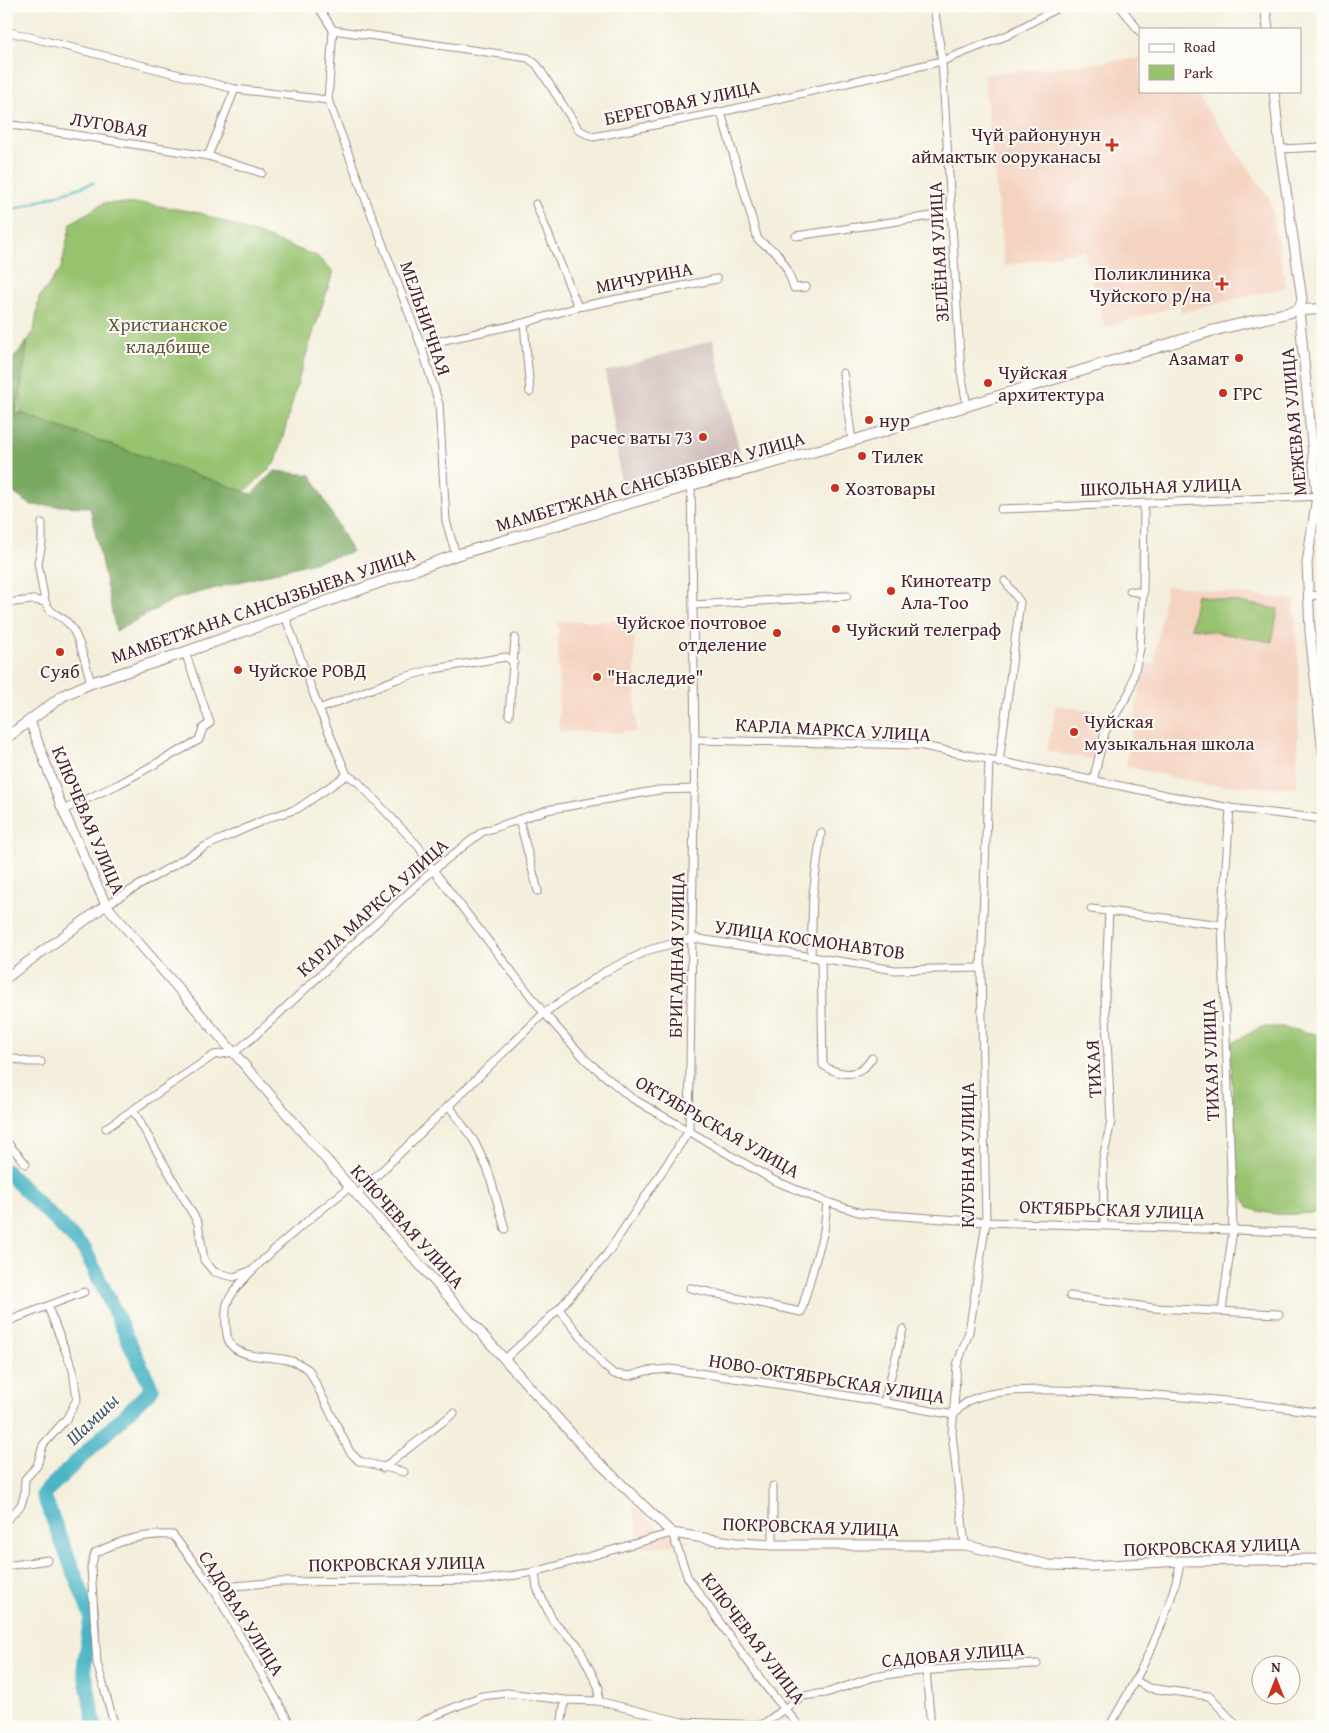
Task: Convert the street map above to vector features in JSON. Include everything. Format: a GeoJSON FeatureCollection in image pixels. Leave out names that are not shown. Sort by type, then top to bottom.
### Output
{"type":"FeatureCollection","features":[{"type":"Feature","properties":{"kind":"main road","name":"МАМБЕТЖАНА САНСЫЗБЫЕВА УЛИЦА"},"geometry":{"type":"LineString","coordinates":[[6,738],[64,695],[91,683],[185,652],[456,556],[691,485],[852,441],[1211,331],[1299,310],[1323,309]]}},
{"type":"Feature","properties":{"kind":"street"},"geometry":{"type":"LineString","coordinates":[[318,6],[333,30]]}},
{"type":"Feature","properties":{"kind":"street","name":"ЗЕЛЁНАЯ УЛИЦА"},"geometry":{"type":"LineString","coordinates":[[934,6],[942,62],[961,372],[967,406]]}},
{"type":"Feature","properties":{"kind":"street","name":"БЕРЕГОВАЯ УЛИЦА"},"geometry":{"type":"LineString","coordinates":[[333,30],[528,58],[537,65],[579,130],[593,137],[721,112],[942,62],[1008,34],[1061,6]]}},
{"type":"Feature","properties":{"kind":"street"},"geometry":{"type":"LineString","coordinates":[[1120,6],[1139,31]]}},
{"type":"Feature","properties":{"kind":"street"},"geometry":{"type":"LineString","coordinates":[[1265,6],[1268,28]]}},
{"type":"Feature","properties":{"kind":"street","name":"МЕЛЬНИЧНАЯ"},"geometry":{"type":"LineString","coordinates":[[333,30],[328,100],[421,345],[439,404],[446,521],[456,556]]}},
{"type":"Feature","properties":{"kind":"street"},"geometry":{"type":"LineString","coordinates":[[6,31],[235,89],[328,100]]}},
{"type":"Feature","properties":{"kind":"street"},"geometry":{"type":"LineString","coordinates":[[208,156],[235,89]]}},
{"type":"Feature","properties":{"kind":"street","name":"МЕЖЕВАЯ УЛИЦА"},"geometry":{"type":"LineString","coordinates":[[1274,92],[1280,149],[1302,300],[1299,310],[1320,496],[1307,563],[1323,752]]}},
{"type":"Feature","properties":{"kind":"street"},"geometry":{"type":"LineString","coordinates":[[721,112],[758,240],[777,254],[787,269],[794,288],[806,287]]}},
{"type":"Feature","properties":{"kind":"street","name":"ЛУГОВАЯ"},"geometry":{"type":"LineString","coordinates":[[6,124],[208,156],[262,173]]}},
{"type":"Feature","properties":{"kind":"street"},"geometry":{"type":"LineString","coordinates":[[1280,149],[1323,147]]}},
{"type":"Feature","properties":{"kind":"street","name":"МИЧУРИНА"},"geometry":{"type":"LineString","coordinates":[[536,204],[578,307]]}},
{"type":"Feature","properties":{"kind":"street"},"geometry":{"type":"LineString","coordinates":[[796,236],[952,213]]}},
{"type":"Feature","properties":{"kind":"street","name":"МИЧУРИНА"},"geometry":{"type":"LineString","coordinates":[[421,345],[524,323],[578,307],[717,279]]}},
{"type":"Feature","properties":{"kind":"street"},"geometry":{"type":"LineString","coordinates":[[524,323],[530,392]]}},
{"type":"Feature","properties":{"kind":"street"},"geometry":{"type":"LineString","coordinates":[[843,373],[852,441]]}},
{"type":"Feature","properties":{"kind":"street","name":"БРИГАДНАЯ УЛИЦА"},"geometry":{"type":"LineString","coordinates":[[689,1131],[695,789],[691,485]]}},
{"type":"Feature","properties":{"kind":"street","name":"ШКОЛЬНАЯ УЛИЦА"},"geometry":{"type":"LineString","coordinates":[[1001,509],[1320,496]]}},
{"type":"Feature","properties":{"kind":"street"},"geometry":{"type":"LineString","coordinates":[[1093,781],[1105,732],[1130,691],[1140,649],[1144,503]]}},
{"type":"Feature","properties":{"kind":"street"},"geometry":{"type":"LineString","coordinates":[[42,523],[42,543],[38,563],[46,602],[51,612],[68,624],[83,653],[91,683]]}},
{"type":"Feature","properties":{"kind":"street"},"geometry":{"type":"LineString","coordinates":[[999,763],[1020,602],[1005,581]]}},
{"type":"Feature","properties":{"kind":"street"},"geometry":{"type":"LineString","coordinates":[[1130,591],[1143,593]]}},
{"type":"Feature","properties":{"kind":"street"},"geometry":{"type":"LineString","coordinates":[[1309,595],[1323,596]]}},
{"type":"Feature","properties":{"kind":"street"},"geometry":{"type":"LineString","coordinates":[[693,605],[847,596]]}},
{"type":"Feature","properties":{"kind":"street"},"geometry":{"type":"LineString","coordinates":[[6,603],[33,600],[46,602]]}},
{"type":"Feature","properties":{"kind":"street","name":"ОКТЯБРЬСКАЯ УЛИЦА"},"geometry":{"type":"LineString","coordinates":[[285,616],[319,709],[347,775],[358,782],[419,847],[433,870],[544,1013],[586,1060],[630,1097],[773,1180],[827,1202],[861,1213],[986,1222],[1323,1233]]}},
{"type":"Feature","properties":{"kind":"street"},"geometry":{"type":"LineString","coordinates":[[509,715],[515,638]]}},
{"type":"Feature","properties":{"kind":"street"},"geometry":{"type":"LineString","coordinates":[[63,810],[119,784],[199,740],[203,728],[210,723],[185,652]]}},
{"type":"Feature","properties":{"kind":"street"},"geometry":{"type":"LineString","coordinates":[[319,709],[397,679],[434,669],[506,658],[514,662]]}},
{"type":"Feature","properties":{"kind":"street","name":"КЛЮЧЕВАЯ УЛИЦА"},"geometry":{"type":"LineString","coordinates":[[30,721],[63,810],[106,905],[350,1187],[587,1451],[672,1533],[688,1578],[767,1688],[800,1727]]}},
{"type":"Feature","properties":{"kind":"street","name":"КАРЛА МАРКСА УЛИЦА"},"geometry":{"type":"LineString","coordinates":[[695,740],[918,746],[1230,808],[1323,819]]}},
{"type":"Feature","properties":{"kind":"street","name":"КЛУБНАЯ УЛИЦА"},"geometry":{"type":"LineString","coordinates":[[964,1545],[952,1434],[957,1365],[969,1332],[986,1222],[981,968],[989,761]]}},
{"type":"Feature","properties":{"kind":"street"},"geometry":{"type":"LineString","coordinates":[[8,975],[106,905],[206,846],[271,817],[297,809],[347,775]]}},
{"type":"Feature","properties":{"kind":"street","name":"КАРЛА МАРКСА УЛИЦА"},"geometry":{"type":"LineString","coordinates":[[106,1128],[214,1055],[235,1052],[257,1034],[433,870],[482,832],[548,810],[622,795],[660,790],[695,789]]}},
{"type":"Feature","properties":{"kind":"street","name":"ТИХАЯ УЛИЦА"},"geometry":{"type":"LineString","coordinates":[[1222,1311],[1232,1229],[1222,925],[1230,808]]}},
{"type":"Feature","properties":{"kind":"street"},"geometry":{"type":"LineString","coordinates":[[519,819],[538,890]]}},
{"type":"Feature","properties":{"kind":"street"},"geometry":{"type":"LineString","coordinates":[[811,957],[813,894],[821,833]]}},
{"type":"Feature","properties":{"kind":"street"},"geometry":{"type":"LineString","coordinates":[[1091,909],[1222,925]]}},
{"type":"Feature","properties":{"kind":"street","name":"ТИХАЯ"},"geometry":{"type":"LineString","coordinates":[[1104,1225],[1103,1159],[1112,1121],[1105,998],[1109,910]]}},
{"type":"Feature","properties":{"kind":"street"},"geometry":{"type":"LineString","coordinates":[[358,1194],[544,1013],[606,971],[650,950],[693,938]]}},
{"type":"Feature","properties":{"kind":"street","name":"УЛИЦА КОСМОНАВТОВ"},"geometry":{"type":"LineString","coordinates":[[693,938],[895,970],[981,968]]}},
{"type":"Feature","properties":{"kind":"street"},"geometry":{"type":"LineString","coordinates":[[821,959],[823,1065],[830,1070],[847,1073],[861,1070],[872,1058]]}},
{"type":"Feature","properties":{"kind":"street"},"geometry":{"type":"LineString","coordinates":[[6,1057],[16,1061],[41,1062]]}},
{"type":"Feature","properties":{"kind":"street"},"geometry":{"type":"LineString","coordinates":[[449,1106],[474,1141],[488,1170],[505,1229]]}},
{"type":"Feature","properties":{"kind":"street"},"geometry":{"type":"LineString","coordinates":[[133,1110],[198,1223],[204,1260],[214,1272],[234,1277],[250,1271]]}},
{"type":"Feature","properties":{"kind":"street"},"geometry":{"type":"LineString","coordinates":[[505,1359],[559,1309],[606,1254],[689,1131]]}},
{"type":"Feature","properties":{"kind":"street"},"geometry":{"type":"LineString","coordinates":[[6,1141],[26,1164]]}},
{"type":"Feature","properties":{"kind":"street"},"geometry":{"type":"LineString","coordinates":[[350,1187],[250,1271],[227,1303],[227,1339],[234,1348],[248,1353],[287,1358],[299,1362],[309,1370],[350,1452],[359,1461],[404,1472]]}},
{"type":"Feature","properties":{"kind":"street"},"geometry":{"type":"LineString","coordinates":[[690,1288],[801,1312],[824,1231],[827,1202]]}},
{"type":"Feature","properties":{"kind":"street"},"geometry":{"type":"LineString","coordinates":[[6,1322],[84,1292]]}},
{"type":"Feature","properties":{"kind":"street"},"geometry":{"type":"LineString","coordinates":[[1070,1296],[1154,1308],[1279,1314]]}},
{"type":"Feature","properties":{"kind":"street"},"geometry":{"type":"LineString","coordinates":[[6,1521],[20,1505],[24,1496],[25,1479],[37,1466],[43,1445],[67,1418],[77,1399],[73,1370],[48,1307]]}},
{"type":"Feature","properties":{"kind":"street","name":"НОВО-ОКТЯБРЬСКАЯ УЛИЦА"},"geometry":{"type":"LineString","coordinates":[[559,1309],[603,1365],[614,1374],[630,1376],[646,1371],[670,1369],[802,1388],[954,1415],[962,1404],[981,1396],[1066,1390],[1147,1394],[1252,1403],[1323,1413]]}},
{"type":"Feature","properties":{"kind":"street"},"geometry":{"type":"LineString","coordinates":[[884,1402],[903,1329]]}},
{"type":"Feature","properties":{"kind":"street"},"geometry":{"type":"LineString","coordinates":[[383,1468],[454,1413]]}},
{"type":"Feature","properties":{"kind":"street"},"geometry":{"type":"LineString","coordinates":[[772,1545],[773,1486]]}},
{"type":"Feature","properties":{"kind":"street","name":"ПОКРОВСКАЯ УЛИЦА"},"geometry":{"type":"LineString","coordinates":[[213,1588],[279,1582],[484,1580],[535,1572],[672,1533],[736,1543],[772,1545],[964,1545],[1049,1565],[1092,1566],[1181,1561],[1323,1559]]}},
{"type":"Feature","properties":{"kind":"street","name":"САДОВАЯ УЛИЦА"},"geometry":{"type":"LineString","coordinates":[[115,1727],[97,1663],[91,1567],[95,1553],[127,1540],[154,1534],[173,1535],[213,1588],[292,1727]]}},
{"type":"Feature","properties":{"kind":"street"},"geometry":{"type":"LineString","coordinates":[[6,1566],[48,1560]]}},
{"type":"Feature","properties":{"kind":"street"},"geometry":{"type":"LineString","coordinates":[[1109,1727],[1136,1681],[1168,1610],[1181,1561]]}},
{"type":"Feature","properties":{"kind":"street"},"geometry":{"type":"LineString","coordinates":[[535,1572],[537,1588],[553,1621],[577,1644],[599,1688],[598,1701]]}},
{"type":"Feature","properties":{"kind":"street","name":"САДОВАЯ УЛИЦА"},"geometry":{"type":"LineString","coordinates":[[414,1727],[432,1717],[482,1696],[507,1693],[565,1700],[598,1701],[682,1722],[762,1725],[784,1707],[802,1696],[826,1693],[874,1677],[926,1670],[1037,1664]]}},
{"type":"Feature","properties":{"kind":"street"},"geometry":{"type":"LineString","coordinates":[[926,1670],[931,1727]]}},
{"type":"Feature","properties":{"kind":"street"},"geometry":{"type":"LineString","coordinates":[[1136,1681],[1149,1688],[1209,1696],[1238,1727]]}},
{"type":"Feature","properties":{"kind":"street"},"geometry":{"type":"LineString","coordinates":[[561,1727],[565,1700]]}},
{"type":"Feature","properties":{"kind":"shaded area","name":"Чүй районунун аймактык ооруканасы"},"geometry":{"type":"Polygon","coordinates":[[[1139,58],[1139,92],[1196,92],[1270,199],[1286,287],[1182,312],[1179,305],[1105,327],[1084,250],[1004,266],[984,75],[1139,58]]]}},
{"type":"Feature","properties":{"kind":"shaded area"},"geometry":{"type":"Polygon","coordinates":[[[713,340],[741,457],[621,490],[615,430],[605,372],[713,340]]]}},
{"type":"Feature","properties":{"kind":"shaded area"},"geometry":{"type":"Polygon","coordinates":[[[1166,585],[1294,600],[1299,679],[1297,788],[1206,785],[1126,766],[1144,664],[1154,665],[1166,585]]]}},
{"type":"Feature","properties":{"kind":"shaded area","name":"\"Наследие\""},"geometry":{"type":"Polygon","coordinates":[[[634,620],[636,732],[559,732],[558,622],[634,620]]]}},
{"type":"Feature","properties":{"kind":"shaded area","name":"Чуйская музыкальная школа"},"geometry":{"type":"Polygon","coordinates":[[[1056,705],[1101,713],[1093,760],[1047,751],[1056,705]]]}},
{"type":"Feature","properties":{"kind":"shaded area"},"geometry":{"type":"Polygon","coordinates":[[[632,1504],[659,1529],[692,1542],[641,1548],[632,1504]]]}},
{"type":"Feature","properties":{"kind":"green space","name":"Христианское кладбище"},"geometry":{"type":"Polygon","coordinates":[[[104,203],[148,204],[200,213],[317,256],[333,272],[300,374],[276,462],[249,488],[236,493],[48,425],[20,412],[24,347],[34,331],[39,298],[61,268],[71,223],[104,203]]]}},
{"type":"Feature","properties":{"kind":"green space"},"geometry":{"type":"Polygon","coordinates":[[[28,340],[17,412],[252,494],[274,471],[311,475],[352,552],[175,599],[116,631],[90,507],[31,505],[6,488],[6,367],[28,340]]]}},
{"type":"Feature","properties":{"kind":"green space"},"geometry":{"type":"Polygon","coordinates":[[[1197,595],[1278,609],[1272,642],[1191,628],[1197,595]]]}},
{"type":"Feature","properties":{"kind":"green space"},"geometry":{"type":"Polygon","coordinates":[[[1261,1027],[1283,1027],[1323,1036],[1323,1209],[1319,1212],[1284,1214],[1258,1211],[1249,1208],[1239,1189],[1230,1044],[1261,1027]]]}},
{"type":"Feature","properties":{"kind":"waterway"},"geometry":{"type":"LineString","coordinates":[[6,212],[93,183]]}},
{"type":"Feature","properties":{"kind":"waterway","name":"Шамшы"},"geometry":{"type":"LineString","coordinates":[[6,1171],[85,1250],[152,1389],[43,1494],[91,1616],[84,1668],[95,1727]]}},
{"type":"Feature","properties":{"kind":"place","name":"Чүй районунун аймактык ооруканасы"},"geometry":{"type":"Point","coordinates":[1112,145]}},
{"type":"Feature","properties":{"kind":"place","name":"Поликлиника Чуйского р/на"},"geometry":{"type":"Point","coordinates":[1222,284]}},
{"type":"Feature","properties":{"kind":"place","name":"Азамат"},"geometry":{"type":"Point","coordinates":[1239,358]}},
{"type":"Feature","properties":{"kind":"place","name":"Чуйская архитектура"},"geometry":{"type":"Point","coordinates":[988,383]}},
{"type":"Feature","properties":{"kind":"place","name":"ГРС"},"geometry":{"type":"Point","coordinates":[1223,393]}},
{"type":"Feature","properties":{"kind":"place","name":"нур"},"geometry":{"type":"Point","coordinates":[869,420]}},
{"type":"Feature","properties":{"kind":"place","name":"расчес ваты 73"},"geometry":{"type":"Point","coordinates":[703,437]}},
{"type":"Feature","properties":{"kind":"place","name":"Тилек"},"geometry":{"type":"Point","coordinates":[862,456]}},
{"type":"Feature","properties":{"kind":"place","name":"Хозтовары"},"geometry":{"type":"Point","coordinates":[835,488]}},
{"type":"Feature","properties":{"kind":"place","name":"Кинотеатр Ала-Тоо"},"geometry":{"type":"Point","coordinates":[891,591]}},
{"type":"Feature","properties":{"kind":"place","name":"Чуйский телеграф"},"geometry":{"type":"Point","coordinates":[836,629]}},
{"type":"Feature","properties":{"kind":"place","name":"Чуйское почтовое отделение"},"geometry":{"type":"Point","coordinates":[777,633]}},
{"type":"Feature","properties":{"kind":"place","name":"Суяб"},"geometry":{"type":"Point","coordinates":[60,652]}},
{"type":"Feature","properties":{"kind":"place","name":"Чуйское РОВД"},"geometry":{"type":"Point","coordinates":[238,670]}},
{"type":"Feature","properties":{"kind":"place","name":"\"Наследие\""},"geometry":{"type":"Point","coordinates":[597,677]}},
{"type":"Feature","properties":{"kind":"place","name":"Чуйская музыкальная школа"},"geometry":{"type":"Point","coordinates":[1074,732]}}]}
